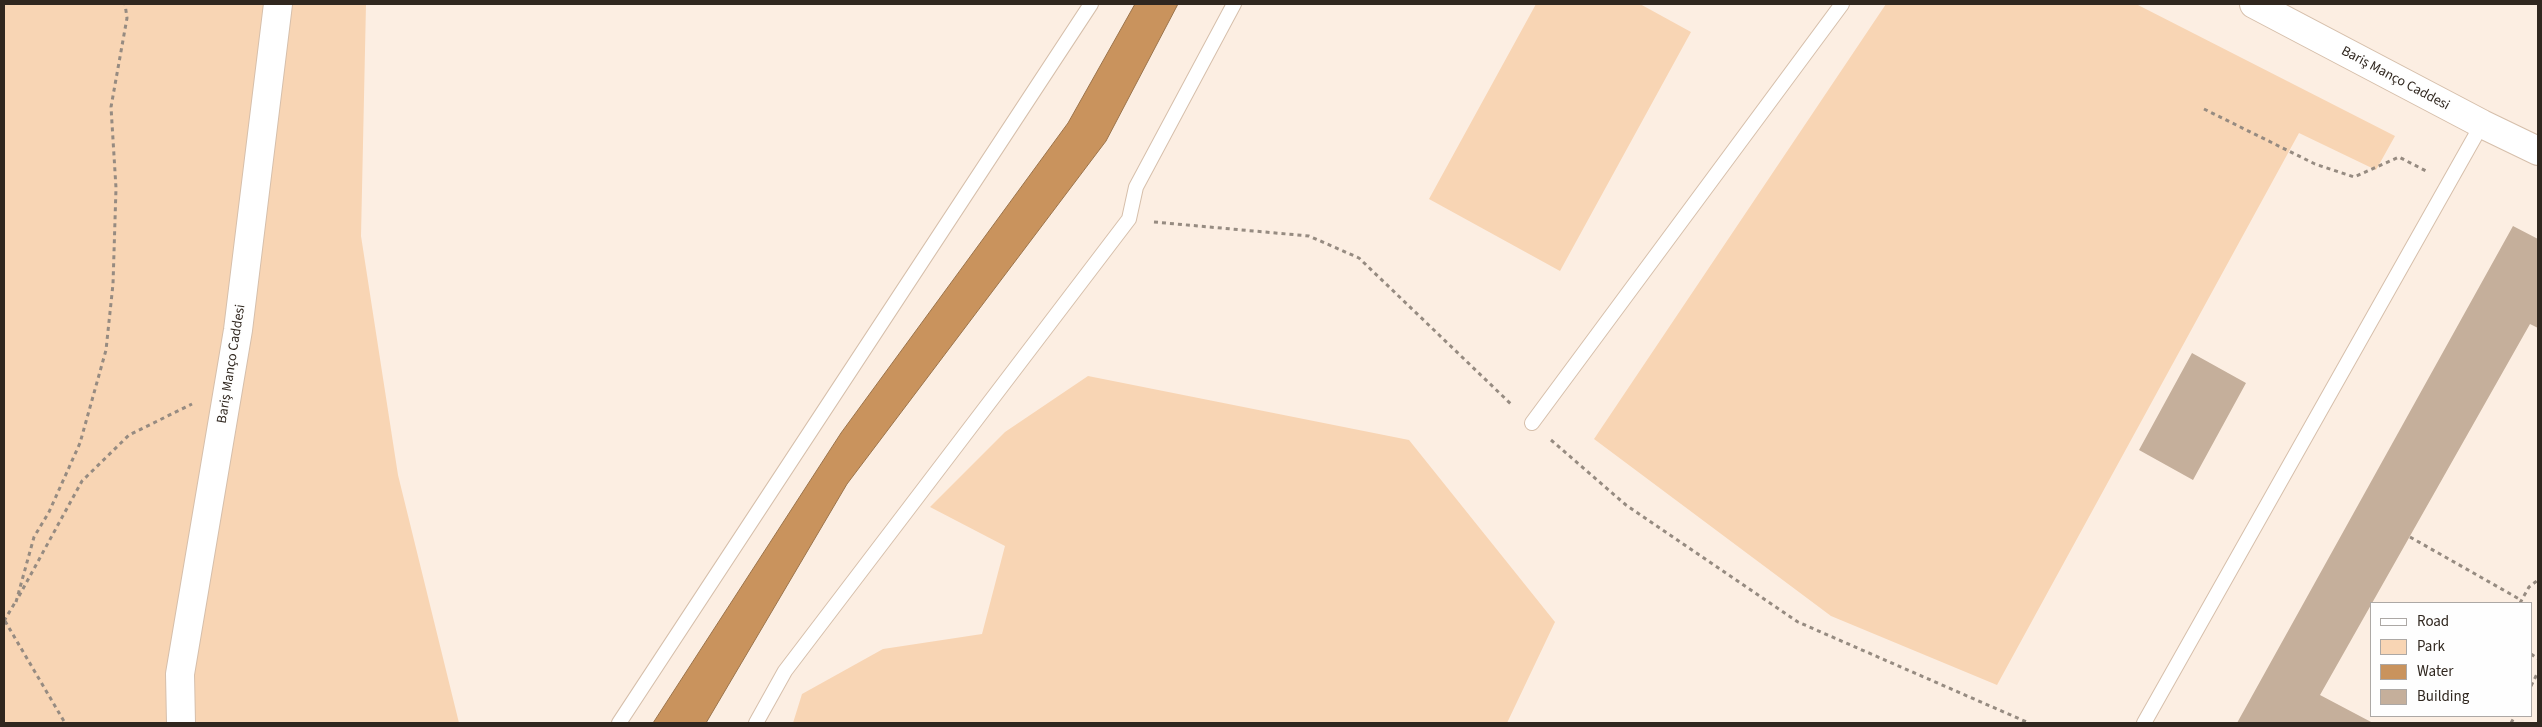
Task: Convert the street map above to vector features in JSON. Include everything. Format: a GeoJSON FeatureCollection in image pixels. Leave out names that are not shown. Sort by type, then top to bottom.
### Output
{"type":"FeatureCollection","features":[{"type":"Feature","properties":{"kind":"street","name":"Bariş Manço Caddesi"},"geometry":{"type":"LineString","coordinates":[[181,723],[180,674],[238,330],[278,4]]}},
{"type":"Feature","properties":{"kind":"street","name":"Bariş Manço Caddesi"},"geometry":{"type":"LineString","coordinates":[[2254,4],[2482,124],[2538,151]]}},
{"type":"Feature","properties":{"kind":"lane"},"geometry":{"type":"LineString","coordinates":[[619,723],[1091,4]]}},
{"type":"Feature","properties":{"kind":"lane"},"geometry":{"type":"LineString","coordinates":[[756,723],[785,671],[1129,219],[1136,187],[1234,4]]}},
{"type":"Feature","properties":{"kind":"lane"},"geometry":{"type":"LineString","coordinates":[[1532,423],[1842,4]]}},
{"type":"Feature","properties":{"kind":"lane"},"geometry":{"type":"LineString","coordinates":[[2144,723],[2482,124]]}},
{"type":"Feature","properties":{"kind":"path"},"geometry":{"type":"LineString","coordinates":[[16,602],[34,537],[49,512],[80,443],[106,350],[113,284],[116,188],[111,107],[127,18],[125,4]]}},
{"type":"Feature","properties":{"kind":"path"},"geometry":{"type":"LineString","coordinates":[[2204,109],[2315,164],[2354,177],[2399,157],[2449,183]]}},
{"type":"Feature","properties":{"kind":"path"},"geometry":{"type":"LineString","coordinates":[[1129,219],[1309,236],[1359,258],[1532,423],[1626,505],[1798,622],[2029,723]]}},
{"type":"Feature","properties":{"kind":"path"},"geometry":{"type":"LineString","coordinates":[[65,723],[4,621],[82,481],[129,435],[229,386]]}},
{"type":"Feature","properties":{"kind":"path"},"geometry":{"type":"LineString","coordinates":[[2410,537],[2520,602],[2529,587],[2538,580]]}},
{"type":"Feature","properties":{"kind":"path"},"geometry":{"type":"LineString","coordinates":[[2532,684],[2538,672]]}},
{"type":"Feature","properties":{"kind":"green space"},"geometry":{"type":"Polygon","coordinates":[[[4,4],[366,4],[361,236],[398,475],[459,723],[4,723],[4,4]]]}},
{"type":"Feature","properties":{"kind":"green space"},"geometry":{"type":"Polygon","coordinates":[[[1536,4],[1640,4],[1691,32],[1560,271],[1429,199],[1536,4]]]}},
{"type":"Feature","properties":{"kind":"green space"},"geometry":{"type":"Polygon","coordinates":[[[1886,4],[2136,4],[2395,136],[2376,170],[2299,133],[1997,685],[1831,616],[1594,439],[1886,4]]]}},
{"type":"Feature","properties":{"kind":"green space"},"geometry":{"type":"Polygon","coordinates":[[[1088,376],[1409,440],[1555,622],[1507,723],[793,723],[802,694],[883,649],[982,634],[1005,546],[930,507],[1005,432],[1088,376]]]}},
{"type":"Feature","properties":{"kind":"water"},"geometry":{"type":"Polygon","coordinates":[[[1135,4],[1178,4],[1106,141],[847,484],[706,723],[653,723],[841,433],[1068,123],[1135,4]]]}},
{"type":"Feature","properties":{"kind":"building"},"geometry":{"type":"Polygon","coordinates":[[[2513,226],[2538,239],[2538,328],[2530,324],[2373,602],[2370,602],[2370,607],[2320,695],[2373,723],[2237,723],[2513,226]]]}},
{"type":"Feature","properties":{"kind":"building"},"geometry":{"type":"Polygon","coordinates":[[[2192,353],[2246,383],[2193,480],[2139,450],[2192,353]]]}}]}
